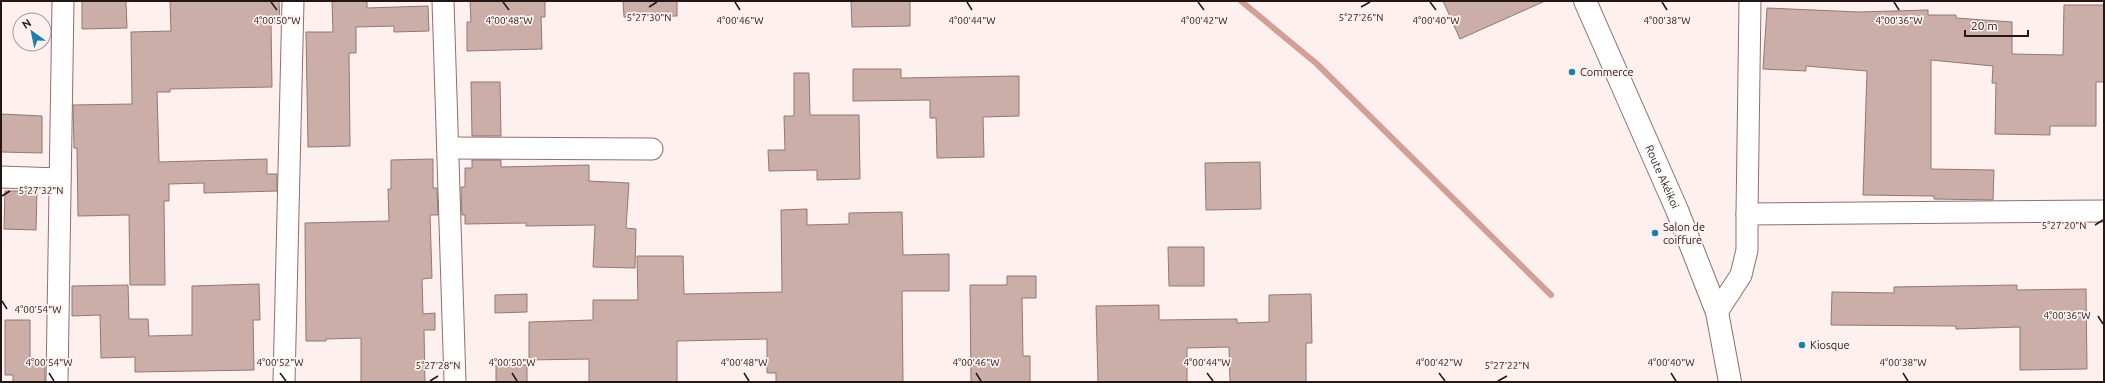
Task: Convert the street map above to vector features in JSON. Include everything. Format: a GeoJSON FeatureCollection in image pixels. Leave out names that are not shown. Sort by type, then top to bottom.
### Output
{"type":"FeatureCollection","features":[{"type":"Feature","properties":{"kind":"street"},"geometry":{"type":"LineString","coordinates":[[57,382],[62,1]]}},
{"type":"Feature","properties":{"kind":"street"},"geometry":{"type":"LineString","coordinates":[[284,382],[292,1]]}},
{"type":"Feature","properties":{"kind":"street"},"geometry":{"type":"LineString","coordinates":[[442,1],[455,382]]}},
{"type":"Feature","properties":{"kind":"street","name":"Route Akéikoi"},"geometry":{"type":"LineString","coordinates":[[1585,1],[1677,210],[1717,312],[1730,382]]}},
{"type":"Feature","properties":{"kind":"street"},"geometry":{"type":"LineString","coordinates":[[1717,312],[1741,275],[1747,250],[1750,1]]}},
{"type":"Feature","properties":{"kind":"street"},"geometry":{"type":"LineString","coordinates":[[448,148],[652,149]]}},
{"type":"Feature","properties":{"kind":"street"},"geometry":{"type":"LineString","coordinates":[[1,177],[60,179]]}},
{"type":"Feature","properties":{"kind":"street"},"geometry":{"type":"LineString","coordinates":[[1747,214],[2104,211]]}},
{"type":"Feature","properties":{"kind":"building"},"geometry":{"type":"Polygon","coordinates":[[[82,1],[126,1],[127,28],[82,29],[82,1]]]}},
{"type":"Feature","properties":{"kind":"building"},"geometry":{"type":"Polygon","coordinates":[[[170,1],[279,1],[280,23],[271,23],[272,87],[170,89],[170,92],[157,92],[159,162],[267,159],[267,174],[277,174],[277,191],[204,193],[204,183],[169,184],[169,201],[164,201],[165,285],[130,285],[129,215],[78,216],[77,148],[74,148],[73,105],[132,104],[131,32],[171,31],[170,1]]]}},
{"type":"Feature","properties":{"kind":"building"},"geometry":{"type":"Polygon","coordinates":[[[332,1],[367,1],[367,8],[428,6],[429,31],[394,32],[394,26],[356,27],[356,53],[349,53],[350,146],[308,147],[306,32],[333,32],[332,1]]]}},
{"type":"Feature","properties":{"kind":"building"},"geometry":{"type":"Polygon","coordinates":[[[470,1],[545,1],[545,17],[541,17],[542,49],[467,51],[467,22],[471,22],[470,1]]]}},
{"type":"Feature","properties":{"kind":"building"},"geometry":{"type":"Polygon","coordinates":[[[623,1],[677,1],[677,16],[624,17],[623,1]]]}},
{"type":"Feature","properties":{"kind":"building"},"geometry":{"type":"Polygon","coordinates":[[[851,1],[910,1],[910,26],[852,27],[851,1]]]}},
{"type":"Feature","properties":{"kind":"building"},"geometry":{"type":"Polygon","coordinates":[[[1443,1],[1545,1],[1460,39],[1443,1]]]}},
{"type":"Feature","properties":{"kind":"building"},"geometry":{"type":"Polygon","coordinates":[[[2064,5],[2104,5],[2104,82],[2096,82],[2096,126],[2050,126],[2050,135],[1995,134],[1996,83],[1992,83],[1993,66],[1931,60],[1931,169],[1994,170],[1993,200],[1934,199],[1934,196],[1863,195],[1867,71],[1806,66],[1806,71],[1763,69],[1767,8],[1859,12],[1928,10],[1928,15],[1956,15],[1956,18],[2012,22],[2012,54],[2063,55],[2064,5]]]}},
{"type":"Feature","properties":{"kind":"building"},"geometry":{"type":"Polygon","coordinates":[[[853,69],[901,69],[901,78],[1019,76],[1019,116],[983,117],[984,157],[937,158],[936,118],[930,118],[930,100],[853,101],[853,69]]]}},
{"type":"Feature","properties":{"kind":"building"},"geometry":{"type":"Polygon","coordinates":[[[794,73],[809,73],[810,115],[859,115],[860,179],[817,180],[817,170],[769,171],[768,150],[785,150],[784,116],[794,116],[794,73]]]}},
{"type":"Feature","properties":{"kind":"building"},"geometry":{"type":"Polygon","coordinates":[[[471,82],[500,82],[501,136],[472,136],[471,82]]]}},
{"type":"Feature","properties":{"kind":"building"},"geometry":{"type":"Polygon","coordinates":[[[1,114],[42,116],[42,153],[1,152],[1,114]]]}},
{"type":"Feature","properties":{"kind":"building"},"geometry":{"type":"Polygon","coordinates":[[[433,159],[433,188],[437,188],[438,215],[430,215],[432,278],[422,279],[423,314],[435,313],[435,330],[424,330],[425,382],[361,382],[361,338],[306,341],[305,223],[389,221],[388,189],[391,189],[391,160],[433,159]]]}},
{"type":"Feature","properties":{"kind":"building"},"geometry":{"type":"Polygon","coordinates":[[[472,160],[501,160],[501,167],[589,165],[589,181],[629,183],[626,228],[636,229],[635,268],[593,267],[595,225],[526,226],[526,223],[465,224],[465,215],[462,215],[461,187],[465,187],[465,168],[472,168],[472,160]]]}},
{"type":"Feature","properties":{"kind":"building"},"geometry":{"type":"Polygon","coordinates":[[[1260,162],[1261,209],[1206,210],[1205,163],[1260,162]]]}},
{"type":"Feature","properties":{"kind":"building"},"geometry":{"type":"Polygon","coordinates":[[[5,191],[37,191],[36,230],[4,229],[5,191]]]}},
{"type":"Feature","properties":{"kind":"building"},"geometry":{"type":"Polygon","coordinates":[[[807,209],[807,225],[849,224],[849,213],[902,212],[903,255],[949,254],[949,291],[902,291],[903,382],[776,382],[776,373],[767,373],[767,339],[677,341],[677,382],[589,382],[589,359],[529,360],[529,322],[593,320],[593,300],[638,300],[637,256],[683,256],[684,294],[782,292],[781,210],[807,209]]]}},
{"type":"Feature","properties":{"kind":"building"},"geometry":{"type":"Polygon","coordinates":[[[1168,247],[1204,247],[1204,286],[1169,286],[1168,247]]]}},
{"type":"Feature","properties":{"kind":"building"},"geometry":{"type":"Polygon","coordinates":[[[1007,276],[1036,276],[1036,298],[1022,298],[1023,356],[1030,356],[1030,382],[971,382],[970,285],[1007,285],[1007,276]]]}},
{"type":"Feature","properties":{"kind":"building"},"geometry":{"type":"Polygon","coordinates":[[[259,284],[260,320],[253,320],[254,370],[135,372],[135,357],[101,358],[100,315],[72,316],[72,286],[128,285],[129,319],[148,319],[149,336],[192,335],[192,286],[259,284]]]}},
{"type":"Feature","properties":{"kind":"building"},"geometry":{"type":"Polygon","coordinates":[[[2017,285],[2017,290],[2086,289],[2087,369],[2020,370],[2020,327],[1956,329],[1956,326],[1831,325],[1832,292],[1894,293],[1894,287],[2017,285]]]}},
{"type":"Feature","properties":{"kind":"building"},"geometry":{"type":"Polygon","coordinates":[[[527,294],[527,312],[495,313],[495,295],[527,294]]]}},
{"type":"Feature","properties":{"kind":"building"},"geometry":{"type":"Polygon","coordinates":[[[1311,294],[1312,343],[1306,343],[1306,382],[1230,382],[1229,347],[1187,348],[1187,382],[1098,382],[1096,306],[1159,305],[1159,320],[1237,319],[1237,323],[1269,322],[1269,295],[1311,294]]]}},
{"type":"Feature","properties":{"kind":"building"},"geometry":{"type":"Polygon","coordinates":[[[5,320],[30,320],[30,362],[45,362],[45,382],[13,382],[13,375],[5,375],[5,320]]]}},
{"type":"Feature","properties":{"kind":"building"},"geometry":{"type":"Polygon","coordinates":[[[496,365],[527,365],[527,382],[496,382],[496,365]]]}},
{"type":"Feature","properties":{"kind":"waterway"},"geometry":{"type":"LineString","coordinates":[[1241,1],[1317,64],[1551,295]]}},
{"type":"Feature","properties":{"kind":"place","name":"Commerce"},"geometry":{"type":"Point","coordinates":[1572,72]}},
{"type":"Feature","properties":{"kind":"place","name":"Salon de coiffure"},"geometry":{"type":"Point","coordinates":[1655,233]}},
{"type":"Feature","properties":{"kind":"place","name":"Kiosque"},"geometry":{"type":"Point","coordinates":[1802,345]}}]}
